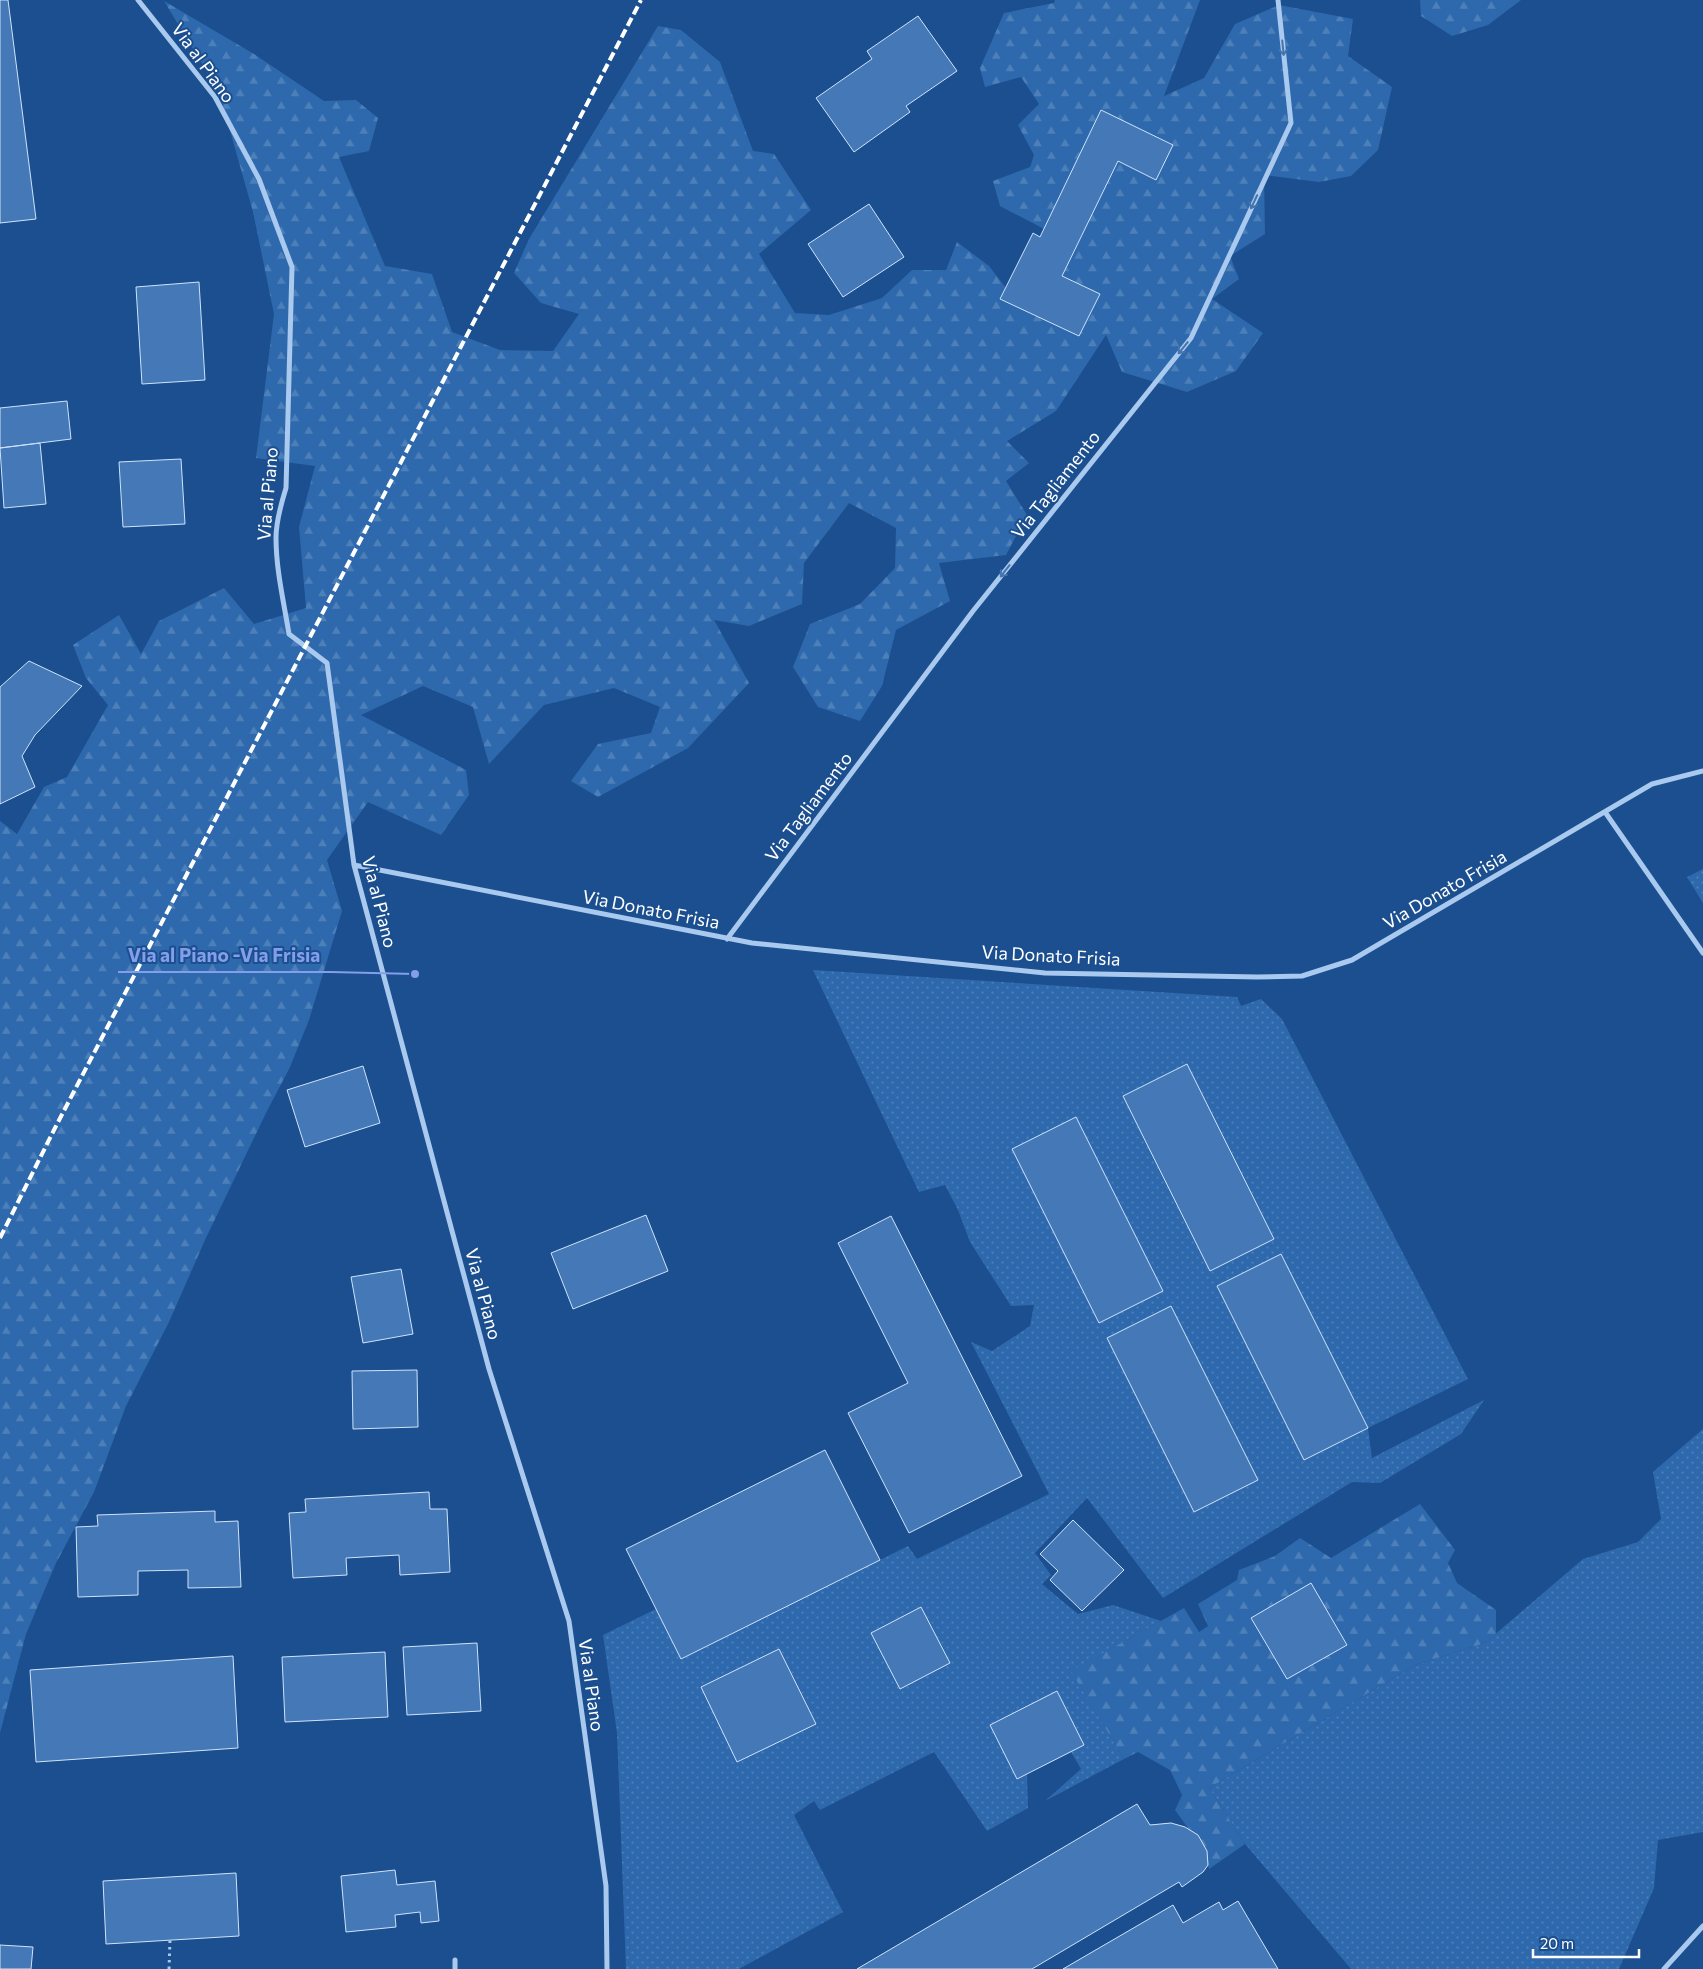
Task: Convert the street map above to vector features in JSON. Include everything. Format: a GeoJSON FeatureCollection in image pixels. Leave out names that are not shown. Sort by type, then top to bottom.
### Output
{"type":"FeatureCollection","features":[{"type":"Feature","properties":{"kind":"street","name":"Via al Piano"},"geometry":{"type":"LineString","coordinates":[[138,0],[214,97],[259,178],[292,267],[286,488],[279,510],[276,536],[280,582],[289,634],[328,663],[354,865],[489,1369],[569,1621],[606,1886],[607,1969]]}},
{"type":"Feature","properties":{"kind":"street","name":"Via Tagliamento"},"geometry":{"type":"LineString","coordinates":[[727,939],[973,611],[1190,338],[1291,124],[1278,0]]}},
{"type":"Feature","properties":{"kind":"street","name":"Via Donato Frisia"},"geometry":{"type":"LineString","coordinates":[[354,865],[752,943],[1045,973],[1257,978],[1302,976],[1352,960],[1652,784],[1703,771]]}},
{"type":"Feature","properties":{"kind":"street"},"geometry":{"type":"LineString","coordinates":[[1605,812],[1703,953]]}},
{"type":"Feature","properties":{"kind":"street"},"geometry":{"type":"LineString","coordinates":[[1664,1969],[1703,1926]]}},
{"type":"Feature","properties":{"kind":"street"},"geometry":{"type":"LineString","coordinates":[[455,1960],[455,1969]]}},
{"type":"Feature","properties":{"kind":"path"},"geometry":{"type":"LineString","coordinates":[[169,1969],[170,1940]]}},
{"type":"Feature","properties":{"kind":"green space"},"geometry":{"type":"Polygon","coordinates":[[[1055,0],[1200,0],[1164,96],[1204,78],[1235,24],[1279,5],[1353,19],[1348,56],[1392,87],[1378,150],[1351,176],[1319,182],[1264,175],[1265,234],[1230,256],[1239,279],[1212,299],[1263,333],[1236,371],[1187,392],[1122,372],[1106,335],[1056,411],[1007,441],[1029,463],[1006,481],[1027,515],[1006,555],[939,563],[950,601],[896,630],[882,686],[860,721],[818,707],[793,667],[810,624],[860,604],[895,568],[896,528],[849,503],[804,563],[802,604],[749,626],[714,620],[749,683],[688,748],[598,797],[571,781],[598,744],[651,733],[660,707],[614,688],[544,705],[489,764],[473,707],[423,686],[361,715],[466,770],[469,795],[441,835],[368,802],[327,860],[342,911],[309,1020],[290,1067],[205,1240],[169,1322],[126,1406],[94,1492],[56,1563],[26,1634],[0,1733],[0,821],[17,834],[44,787],[67,777],[108,705],[86,678],[73,645],[119,615],[141,654],[159,621],[224,588],[254,624],[306,608],[299,527],[315,466],[256,458],[274,314],[253,212],[219,92],[164,1],[254,54],[324,101],[356,100],[378,118],[369,151],[339,157],[385,266],[432,274],[452,332],[500,350],[553,351],[579,314],[541,303],[514,273],[529,239],[658,26],[681,30],[720,62],[753,151],[774,154],[811,210],[759,254],[795,313],[829,315],[882,298],[912,270],[946,270],[957,242],[989,266],[1006,288],[1001,299],[1079,336],[1100,294],[1062,276],[1118,161],[1156,180],[1173,145],[1101,110],[1044,229],[1000,206],[993,181],[1030,167],[1034,155],[1018,125],[1039,104],[1021,77],[985,87],[980,68],[1004,13],[1054,3],[1055,0]]]}},
{"type":"Feature","properties":{"kind":"green space"},"geometry":{"type":"Polygon","coordinates":[[[1420,0],[1521,0],[1488,25],[1452,36],[1421,16],[1420,0]]]}},
{"type":"Feature","properties":{"kind":"green space"},"geometry":{"type":"Polygon","coordinates":[[[1703,869],[1703,903],[1687,877],[1703,869]]]}},
{"type":"Feature","properties":{"kind":"green space"},"geometry":{"type":"Polygon","coordinates":[[[813,970],[1237,997],[1241,1006],[1261,999],[1282,1019],[1468,1379],[1368,1428],[1372,1458],[1484,1400],[1461,1434],[1380,1483],[1352,1482],[1163,1598],[1087,1498],[1035,1553],[1051,1575],[1042,1584],[1078,1614],[1113,1605],[1161,1621],[1072,1671],[1124,1759],[1045,1801],[1081,1769],[1071,1752],[1027,1774],[1028,1808],[987,1831],[934,1752],[820,1810],[814,1801],[794,1815],[843,1912],[739,1969],[626,1969],[617,1733],[603,1635],[656,1609],[681,1659],[908,1546],[917,1559],[1049,1494],[971,1342],[992,1351],[1030,1326],[1034,1305],[1011,1306],[970,1242],[958,1210],[945,1185],[919,1192],[813,970]]]}},
{"type":"Feature","properties":{"kind":"green space"},"geometry":{"type":"Polygon","coordinates":[[[1703,1429],[1703,1832],[1658,1840],[1654,1888],[1619,1969],[1351,1969],[1245,1844],[1209,1788],[1415,1665],[1485,1643],[1583,1559],[1638,1542],[1661,1519],[1653,1472],[1703,1429]]]}},
{"type":"Feature","properties":{"kind":"green space"},"geometry":{"type":"Polygon","coordinates":[[[1420,1504],[1455,1550],[1448,1563],[1457,1583],[1496,1610],[1496,1634],[1485,1643],[1415,1665],[1209,1788],[1245,1844],[1209,1869],[1204,1850],[1175,1810],[1182,1795],[1170,1770],[1138,1752],[1124,1759],[1071,1671],[1184,1608],[1199,1632],[1208,1626],[1198,1604],[1237,1580],[1239,1570],[1275,1556],[1300,1538],[1331,1558],[1420,1504]]]}},
{"type":"Feature","properties":{"kind":"building"},"geometry":{"type":"Polygon","coordinates":[[[0,0],[8,0],[36,219],[0,223],[0,0]]]}},
{"type":"Feature","properties":{"kind":"building"},"geometry":{"type":"Polygon","coordinates":[[[918,16],[957,71],[906,106],[910,112],[854,152],[816,98],[872,59],[867,51],[918,16]]]}},
{"type":"Feature","properties":{"kind":"building"},"geometry":{"type":"Polygon","coordinates":[[[1101,110],[1173,145],[1156,180],[1118,161],[1062,276],[1100,294],[1079,336],[1000,299],[1033,233],[1040,237],[1101,110]]]}},
{"type":"Feature","properties":{"kind":"building"},"geometry":{"type":"Polygon","coordinates":[[[869,204],[904,257],[843,297],[808,244],[869,204]]]}},
{"type":"Feature","properties":{"kind":"building"},"geometry":{"type":"Polygon","coordinates":[[[199,282],[205,380],[142,384],[136,287],[199,282]]]}},
{"type":"Feature","properties":{"kind":"building"},"geometry":{"type":"Polygon","coordinates":[[[67,401],[71,439],[0,448],[0,408],[67,401]]]}},
{"type":"Feature","properties":{"kind":"building"},"geometry":{"type":"Polygon","coordinates":[[[40,443],[46,504],[4,508],[0,448],[40,443]]]}},
{"type":"Feature","properties":{"kind":"building"},"geometry":{"type":"Polygon","coordinates":[[[181,459],[185,524],[123,527],[119,462],[181,459]]]}},
{"type":"Feature","properties":{"kind":"building"},"geometry":{"type":"Polygon","coordinates":[[[29,661],[82,686],[35,735],[22,756],[35,787],[0,804],[0,687],[29,661]]]}},
{"type":"Feature","properties":{"kind":"building"},"geometry":{"type":"Polygon","coordinates":[[[1187,1064],[1274,1239],[1210,1271],[1123,1096],[1187,1064]]]}},
{"type":"Feature","properties":{"kind":"building"},"geometry":{"type":"Polygon","coordinates":[[[363,1066],[380,1123],[305,1147],[287,1090],[363,1066]]]}},
{"type":"Feature","properties":{"kind":"building"},"geometry":{"type":"Polygon","coordinates":[[[1076,1117],[1163,1291],[1099,1323],[1012,1149],[1076,1117]]]}},
{"type":"Feature","properties":{"kind":"building"},"geometry":{"type":"Polygon","coordinates":[[[646,1215],[668,1271],[573,1309],[551,1253],[646,1215]]]}},
{"type":"Feature","properties":{"kind":"building"},"geometry":{"type":"Polygon","coordinates":[[[891,1216],[1022,1476],[909,1533],[848,1413],[908,1383],[838,1243],[891,1216]]]}},
{"type":"Feature","properties":{"kind":"building"},"geometry":{"type":"Polygon","coordinates":[[[1281,1254],[1368,1428],[1304,1460],[1217,1286],[1281,1254]]]}},
{"type":"Feature","properties":{"kind":"building"},"geometry":{"type":"Polygon","coordinates":[[[401,1269],[413,1334],[363,1343],[351,1277],[401,1269]]]}},
{"type":"Feature","properties":{"kind":"building"},"geometry":{"type":"Polygon","coordinates":[[[1171,1306],[1258,1480],[1194,1512],[1107,1338],[1171,1306]]]}},
{"type":"Feature","properties":{"kind":"building"},"geometry":{"type":"Polygon","coordinates":[[[417,1370],[418,1427],[353,1429],[352,1371],[417,1370]]]}},
{"type":"Feature","properties":{"kind":"building"},"geometry":{"type":"Polygon","coordinates":[[[825,1450],[880,1560],[681,1659],[626,1549],[825,1450]]]}},
{"type":"Feature","properties":{"kind":"building"},"geometry":{"type":"Polygon","coordinates":[[[429,1492],[430,1509],[447,1509],[450,1572],[400,1575],[399,1555],[346,1558],[347,1575],[293,1578],[289,1513],[306,1512],[305,1499],[429,1492]]]}},
{"type":"Feature","properties":{"kind":"building"},"geometry":{"type":"Polygon","coordinates":[[[215,1511],[215,1522],[238,1521],[241,1587],[188,1588],[188,1570],[138,1571],[138,1595],[78,1597],[76,1527],[98,1526],[97,1515],[215,1511]]]}},
{"type":"Feature","properties":{"kind":"building"},"geometry":{"type":"Polygon","coordinates":[[[1073,1520],[1124,1570],[1082,1611],[1050,1580],[1058,1571],[1040,1554],[1073,1520]]]}},
{"type":"Feature","properties":{"kind":"building"},"geometry":{"type":"Polygon","coordinates":[[[1311,1583],[1347,1645],[1287,1679],[1251,1618],[1311,1583]]]}},
{"type":"Feature","properties":{"kind":"building"},"geometry":{"type":"Polygon","coordinates":[[[921,1607],[950,1663],[900,1689],[871,1633],[921,1607]]]}},
{"type":"Feature","properties":{"kind":"building"},"geometry":{"type":"Polygon","coordinates":[[[477,1643],[481,1711],[407,1715],[403,1647],[477,1643]]]}},
{"type":"Feature","properties":{"kind":"building"},"geometry":{"type":"Polygon","coordinates":[[[779,1649],[816,1724],[737,1762],[701,1687],[779,1649]]]}},
{"type":"Feature","properties":{"kind":"building"},"geometry":{"type":"Polygon","coordinates":[[[385,1652],[388,1717],[285,1722],[282,1657],[385,1652]]]}},
{"type":"Feature","properties":{"kind":"building"},"geometry":{"type":"Polygon","coordinates":[[[233,1656],[238,1748],[36,1762],[30,1670],[233,1656]]]}},
{"type":"Feature","properties":{"kind":"building"},"geometry":{"type":"Polygon","coordinates":[[[1057,1691],[1084,1745],[1017,1779],[990,1725],[1057,1691]]]}},
{"type":"Feature","properties":{"kind":"building"},"geometry":{"type":"Polygon","coordinates":[[[1137,1804],[1150,1825],[1171,1823],[1185,1827],[1198,1835],[1207,1851],[1208,1865],[1203,1872],[1182,1887],[1179,1882],[1032,1969],[857,1969],[1137,1804]]]}},
{"type":"Feature","properties":{"kind":"building"},"geometry":{"type":"Polygon","coordinates":[[[395,1870],[397,1885],[435,1881],[439,1921],[421,1923],[420,1912],[395,1915],[396,1927],[346,1932],[341,1876],[395,1870]]]}},
{"type":"Feature","properties":{"kind":"building"},"geometry":{"type":"Polygon","coordinates":[[[236,1873],[239,1936],[106,1944],[103,1881],[236,1873]]]}},
{"type":"Feature","properties":{"kind":"building"},"geometry":{"type":"Polygon","coordinates":[[[1238,1901],[1278,1969],[1063,1969],[1173,1905],[1183,1923],[1219,1902],[1223,1910],[1238,1901]]]}},
{"type":"Feature","properties":{"kind":"building"},"geometry":{"type":"Polygon","coordinates":[[[0,1945],[33,1947],[31,1969],[0,1969],[0,1945]]]}},
{"type":"Feature","properties":{"kind":"railway"},"geometry":{"type":"LineString","coordinates":[[0,1238],[55,1128],[641,0]]}},
{"type":"Feature","properties":{"kind":"place","name":"Via al Piano -Via Frisia"},"geometry":{"type":"Point","coordinates":[415,974]}}]}
